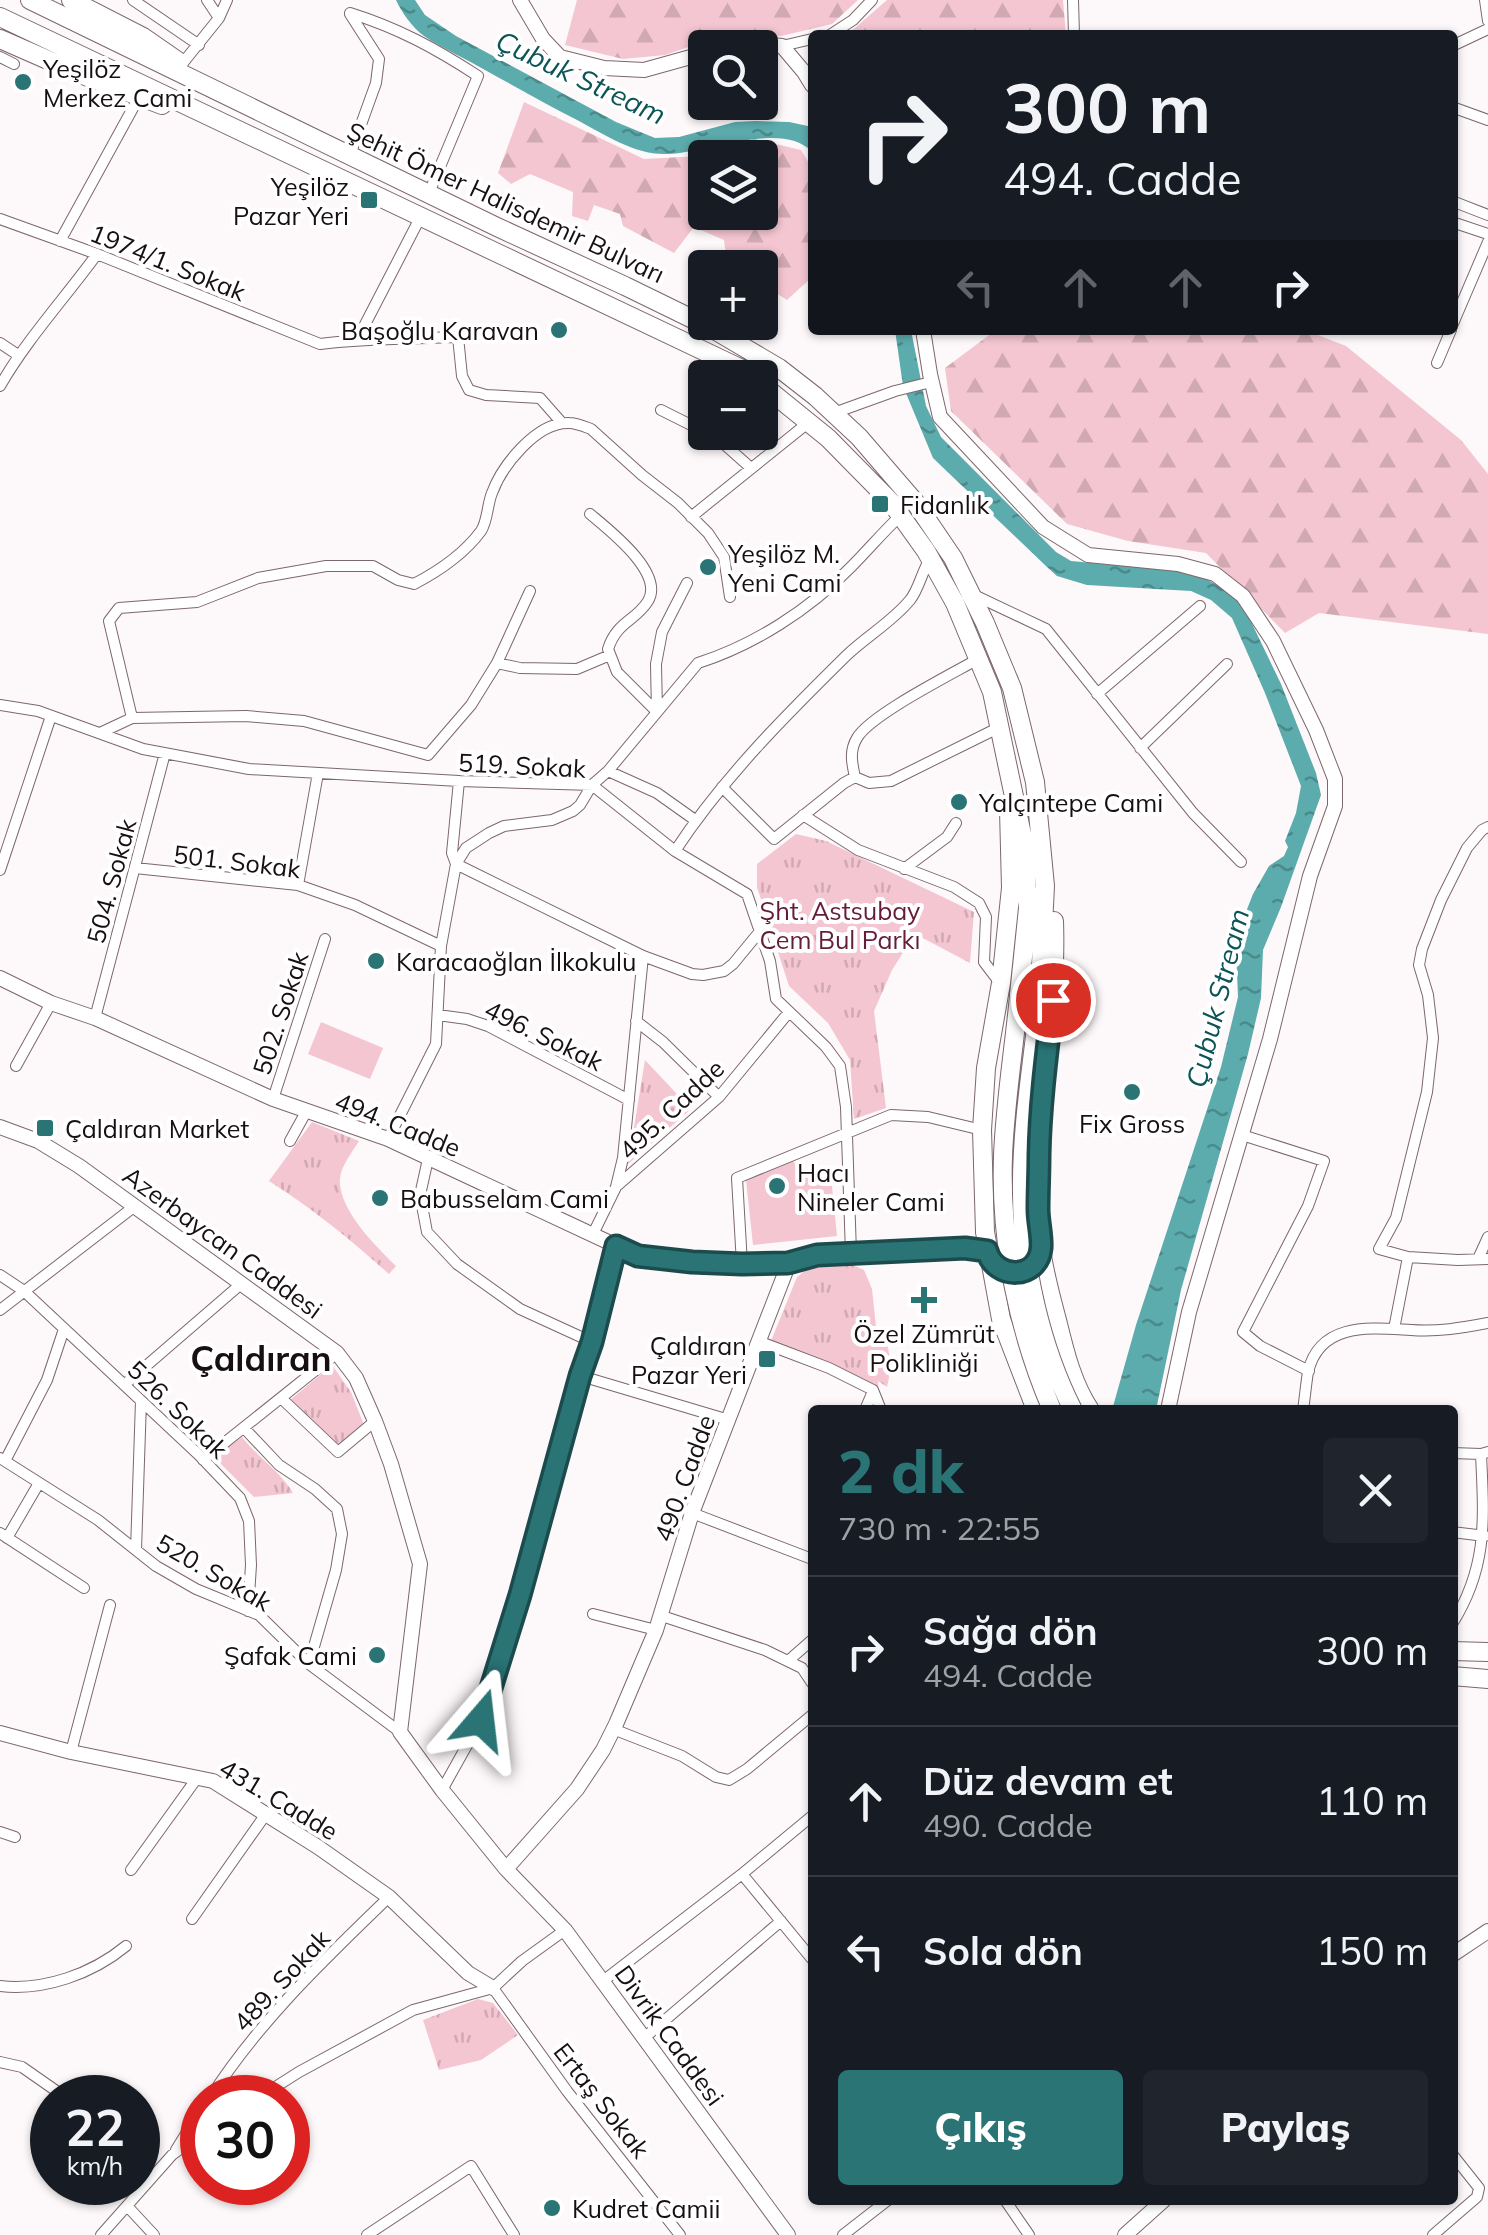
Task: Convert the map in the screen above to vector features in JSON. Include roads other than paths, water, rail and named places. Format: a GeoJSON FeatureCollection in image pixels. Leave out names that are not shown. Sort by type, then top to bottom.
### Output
{"type":"FeatureCollection","features":[{"type":"Feature","properties":{"kind":"highway","name":"Şehit Ömer Halisdemir Bulvarı"},"geometry":{"type":"LineString","coordinates":[[30,0],[710,328],[779,368],[834,413],[890,470],[915,502],[953,558],[1012,688],[1052,859],[1053,1000],[1038,1179],[1040,1242],[1071,1372],[1088,1405]]}},
{"type":"Feature","properties":{"kind":"highway"},"geometry":{"type":"LineString","coordinates":[[71,0],[143,37],[232,100]]}},
{"type":"Feature","properties":{"kind":"highway","name":"Şehit Ömer Halisdemir Bulvarı"},"geometry":{"type":"LineString","coordinates":[[0,17],[724,360]]}},
{"type":"Feature","properties":{"kind":"highway","name":"Şehit Ömer Halisdemir Bulvarı"},"geometry":{"type":"LineString","coordinates":[[0,39],[140,97],[237,130]]}},
{"type":"Feature","properties":{"kind":"highway"},"geometry":{"type":"LineString","coordinates":[[778,397],[828,438],[891,502],[956,603],[992,692],[1024,844],[1028,908],[1003,1154],[1003,1216],[1027,1342],[1050,1405]]}},
{"type":"Feature","properties":{"kind":"highway"},"geometry":{"type":"LineString","coordinates":[[1007,765],[1011,888],[1001,984],[986,1068],[983,1179],[987,1251],[997,1303],[1034,1405]]}},
{"type":"Feature","properties":{"kind":"highway","name":"Şehit Ömer Halisdemir Bulvarı"},"geometry":{"type":"LineString","coordinates":[[1035,782],[1045,886],[1039,1003],[1026,1117],[1023,1222],[1041,1326],[1072,1405]]}},
{"type":"Feature","properties":{"kind":"highway"},"geometry":{"type":"LineString","coordinates":[[983,1179],[989,1194],[1008,1203],[1025,1200],[1038,1179]]}},
{"type":"Feature","properties":{"kind":"highway"},"geometry":{"type":"LineString","coordinates":[[1016,1220],[1024,1222],[1040,1242],[1031,1266],[1016,1273],[1000,1270],[987,1251],[998,1225],[1016,1220]]}},
{"type":"Feature","properties":{"kind":"highway"},"geometry":{"type":"LineString","coordinates":[[997,1303],[1000,1291],[1020,1280],[1042,1283],[1050,1296]]}},
{"type":"Feature","properties":{"kind":"highway"},"geometry":{"type":"LineString","coordinates":[[1458,1650],[1488,1652]]}},
{"type":"Feature","properties":{"kind":"highway"},"geometry":{"type":"LineString","coordinates":[[1458,1676],[1488,1679]]}},
{"type":"Feature","properties":{"kind":"street"},"geometry":{"type":"LineString","coordinates":[[134,0],[199,45]]}},
{"type":"Feature","properties":{"kind":"street"},"geometry":{"type":"LineString","coordinates":[[207,0],[218,18]]}},
{"type":"Feature","properties":{"kind":"street"},"geometry":{"type":"LineString","coordinates":[[182,64],[227,0]]}},
{"type":"Feature","properties":{"kind":"street"},"geometry":{"type":"LineString","coordinates":[[520,0],[543,39],[560,57],[604,68],[644,70],[688,58]]}},
{"type":"Feature","properties":{"kind":"street"},"geometry":{"type":"LineString","coordinates":[[837,30],[872,0]]}},
{"type":"Feature","properties":{"kind":"street"},"geometry":{"type":"LineString","coordinates":[[1073,0],[1074,30]]}},
{"type":"Feature","properties":{"kind":"street"},"geometry":{"type":"LineString","coordinates":[[1486,0],[1488,20]]}},
{"type":"Feature","properties":{"kind":"street"},"geometry":{"type":"LineString","coordinates":[[350,6],[379,60],[376,82],[350,156]]}},
{"type":"Feature","properties":{"kind":"street"},"geometry":{"type":"LineString","coordinates":[[350,6],[434,48],[478,76],[428,192]]}},
{"type":"Feature","properties":{"kind":"street"},"geometry":{"type":"LineString","coordinates":[[1458,43],[1488,29]]}},
{"type":"Feature","properties":{"kind":"street"},"geometry":{"type":"LineString","coordinates":[[778,46],[808,40]]}},
{"type":"Feature","properties":{"kind":"street"},"geometry":{"type":"LineString","coordinates":[[782,46],[808,79]]}},
{"type":"Feature","properties":{"kind":"street"},"geometry":{"type":"LineString","coordinates":[[0,57],[14,64]]}},
{"type":"Feature","properties":{"kind":"street"},"geometry":{"type":"LineString","coordinates":[[60,242],[140,97]]}},
{"type":"Feature","properties":{"kind":"street"},"geometry":{"type":"LineString","coordinates":[[1458,109],[1488,120]]}},
{"type":"Feature","properties":{"kind":"street"},"geometry":{"type":"LineString","coordinates":[[1458,203],[1488,215]]}},
{"type":"Feature","properties":{"kind":"street"},"geometry":{"type":"LineString","coordinates":[[420,216],[357,340],[458,337],[462,376],[469,390],[486,395],[540,398],[562,423]]}},
{"type":"Feature","properties":{"kind":"street","name":"1974/1. Sokak"},"geometry":{"type":"LineString","coordinates":[[0,219],[320,344],[357,340]]}},
{"type":"Feature","properties":{"kind":"street"},"geometry":{"type":"LineString","coordinates":[[1458,225],[1488,238],[1458,313]]}},
{"type":"Feature","properties":{"kind":"street"},"geometry":{"type":"LineString","coordinates":[[0,386],[18,355],[97,254]]}},
{"type":"Feature","properties":{"kind":"street"},"geometry":{"type":"LineString","coordinates":[[923,335],[926,383],[940,416],[1043,526],[1088,555],[1178,564],[1215,574],[1243,596],[1273,641],[1335,779],[1334,806],[1297,900],[1270,1039],[1189,1312],[1169,1405]]}},
{"type":"Feature","properties":{"kind":"street"},"geometry":{"type":"LineString","coordinates":[[1436,363],[1449,335]]}},
{"type":"Feature","properties":{"kind":"street"},"geometry":{"type":"LineString","coordinates":[[0,343],[18,355]]}},
{"type":"Feature","properties":{"kind":"street"},"geometry":{"type":"LineString","coordinates":[[834,413],[926,383]]}},
{"type":"Feature","properties":{"kind":"street"},"geometry":{"type":"LineString","coordinates":[[661,410],[688,423]]}},
{"type":"Feature","properties":{"kind":"street"},"geometry":{"type":"LineString","coordinates":[[132,718],[110,630],[109,620],[120,608],[197,602],[258,578],[326,566],[373,566],[414,584],[437,572],[484,527],[490,497],[502,470],[539,433],[556,424],[572,422],[591,429],[692,517],[724,557],[730,597]]}},
{"type":"Feature","properties":{"kind":"street"},"geometry":{"type":"LineString","coordinates":[[692,517],[809,422]]}},
{"type":"Feature","properties":{"kind":"street"},"geometry":{"type":"LineString","coordinates":[[731,450],[752,468]]}},
{"type":"Feature","properties":{"kind":"street"},"geometry":{"type":"LineString","coordinates":[[590,514],[646,570],[651,589],[648,602],[612,634],[608,649],[617,672],[657,712]]}},
{"type":"Feature","properties":{"kind":"street"},"geometry":{"type":"LineString","coordinates":[[388,1139],[436,1044],[442,946],[456,864],[466,848],[504,826],[566,815],[580,804],[592,785],[698,664],[778,626],[850,569],[900,516]]}},
{"type":"Feature","properties":{"kind":"street"},"geometry":{"type":"LineString","coordinates":[[675,850],[722,787],[796,706],[913,597],[930,558]]}},
{"type":"Feature","properties":{"kind":"street"},"geometry":{"type":"LineString","coordinates":[[657,712],[656,664],[662,632],[686,583]]}},
{"type":"Feature","properties":{"kind":"street"},"geometry":{"type":"LineString","coordinates":[[100,733],[132,718],[246,716],[304,720],[428,755],[472,705],[530,591]]}},
{"type":"Feature","properties":{"kind":"street"},"geometry":{"type":"LineString","coordinates":[[970,593],[1046,629],[1193,813],[1240,862]]}},
{"type":"Feature","properties":{"kind":"street"},"geometry":{"type":"LineString","coordinates":[[1098,694],[1200,606]]}},
{"type":"Feature","properties":{"kind":"street"},"geometry":{"type":"LineString","coordinates":[[496,662],[520,668],[577,669],[610,655]]}},
{"type":"Feature","properties":{"kind":"street"},"geometry":{"type":"LineString","coordinates":[[855,777],[850,758],[857,737],[878,718],[978,659]]}},
{"type":"Feature","properties":{"kind":"street"},"geometry":{"type":"LineString","coordinates":[[1140,748],[1227,664]]}},
{"type":"Feature","properties":{"kind":"street","name":"519. Sokak"},"geometry":{"type":"LineString","coordinates":[[0,705],[51,716],[143,749],[250,769],[459,782],[592,785],[675,850],[747,894],[770,961],[776,999],[826,1047],[840,1066],[847,1133],[851,1253]]}},
{"type":"Feature","properties":{"kind":"street"},"geometry":{"type":"LineString","coordinates":[[0,870],[6,832],[51,716]]}},
{"type":"Feature","properties":{"kind":"street"},"geometry":{"type":"LineString","coordinates":[[855,777],[870,783],[891,781],[1000,726]]}},
{"type":"Feature","properties":{"kind":"street","name":"504. Sokak"},"geometry":{"type":"LineString","coordinates":[[95,1018],[166,753]]}},
{"type":"Feature","properties":{"kind":"street"},"geometry":{"type":"LineString","coordinates":[[608,771],[657,793],[695,820]]}},
{"type":"Feature","properties":{"kind":"street"},"geometry":{"type":"LineString","coordinates":[[298,886],[318,773]]}},
{"type":"Feature","properties":{"kind":"street"},"geometry":{"type":"LineString","coordinates":[[722,787],[774,839],[855,777]]}},
{"type":"Feature","properties":{"kind":"street"},"geometry":{"type":"LineString","coordinates":[[459,782],[452,853],[456,864],[643,956],[692,974],[716,973],[733,964],[761,930]]}},
{"type":"Feature","properties":{"kind":"street"},"geometry":{"type":"LineString","coordinates":[[804,814],[858,850],[954,887],[979,903],[986,917],[984,962],[1001,984]]}},
{"type":"Feature","properties":{"kind":"street"},"geometry":{"type":"LineString","coordinates":[[904,869],[948,836],[956,823]]}},
{"type":"Feature","properties":{"kind":"street"},"geometry":{"type":"LineString","coordinates":[[1488,827],[1466,848],[1422,949],[1419,965],[1428,996],[1433,1038],[1428,1092],[1396,1218],[1380,1249],[1408,1257],[1483,1259],[1488,1237]]}},
{"type":"Feature","properties":{"kind":"street","name":"501. Sokak"},"geometry":{"type":"LineString","coordinates":[[135,868],[298,886],[355,905],[442,946]]}},
{"type":"Feature","properties":{"kind":"street","name":"502. Sokak"},"geometry":{"type":"LineString","coordinates":[[274,1099],[325,939]]}},
{"type":"Feature","properties":{"kind":"street"},"geometry":{"type":"LineString","coordinates":[[593,1234],[616,1186],[623,1158],[643,956]]}},
{"type":"Feature","properties":{"kind":"street","name":"494. Cadde"},"geometry":{"type":"LineString","coordinates":[[0,978],[274,1099],[388,1139],[638,1256],[692,1262],[788,1263]]}},
{"type":"Feature","properties":{"kind":"street"},"geometry":{"type":"LineString","coordinates":[[16,1066],[50,1003]]}},
{"type":"Feature","properties":{"kind":"street","name":"495. Cadde"},"geometry":{"type":"LineString","coordinates":[[616,1186],[719,1098],[789,1012]]}},
{"type":"Feature","properties":{"kind":"street","name":"496. Sokak"},"geometry":{"type":"LineString","coordinates":[[438,1014],[488,1026],[629,1100]]}},
{"type":"Feature","properties":{"kind":"street"},"geometry":{"type":"LineString","coordinates":[[636,1021],[664,1042],[719,1098]]}},
{"type":"Feature","properties":{"kind":"street"},"geometry":{"type":"LineString","coordinates":[[290,1141],[306,1112]]}},
{"type":"Feature","properties":{"kind":"street"},"geometry":{"type":"LineString","coordinates":[[742,1264],[737,1178],[891,1115],[928,1117],[982,1130]]}},
{"type":"Feature","properties":{"kind":"street","name":"Azerbaycan Caddesi"},"geometry":{"type":"LineString","coordinates":[[0,1128],[38,1141],[79,1166],[337,1353],[356,1378],[392,1464],[420,1564],[400,1732]]}},
{"type":"Feature","properties":{"kind":"street"},"geometry":{"type":"LineString","coordinates":[[1242,1135],[1324,1161],[1308,1206],[1243,1332],[1260,1346],[1308,1371]]}},
{"type":"Feature","properties":{"kind":"street"},"geometry":{"type":"LineString","coordinates":[[428,1159],[420,1195],[427,1232],[457,1264],[520,1309],[592,1342]]}},
{"type":"Feature","properties":{"kind":"street"},"geometry":{"type":"LineString","coordinates":[[0,1310],[135,1206]]}},
{"type":"Feature","properties":{"kind":"street"},"geometry":{"type":"LineString","coordinates":[[442,1790],[481,1720],[520,1595],[616,1246]]}},
{"type":"Feature","properties":{"kind":"street"},"geometry":{"type":"LineString","coordinates":[[788,1263],[817,1255],[965,1248],[987,1251]]}},
{"type":"Feature","properties":{"kind":"street"},"geometry":{"type":"LineString","coordinates":[[1394,1328],[1408,1257]]}},
{"type":"Feature","properties":{"kind":"street","name":"490. Cadde"},"geometry":{"type":"LineString","coordinates":[[506,1869],[577,1788],[603,1750],[659,1623],[692,1513],[788,1263]]}},
{"type":"Feature","properties":{"kind":"street","name":"526. Sokak"},"geometry":{"type":"LineString","coordinates":[[0,1275],[24,1291],[240,1498],[249,1521],[248,1611]]}},
{"type":"Feature","properties":{"kind":"street"},"geometry":{"type":"LineString","coordinates":[[124,1385],[241,1284]]}},
{"type":"Feature","properties":{"kind":"street"},"geometry":{"type":"LineString","coordinates":[[1304,1405],[1308,1371],[1320,1348],[1343,1331],[1376,1327],[1446,1331],[1488,1323]]}},
{"type":"Feature","properties":{"kind":"street"},"geometry":{"type":"LineString","coordinates":[[2,1460],[46,1380],[64,1329]]}},
{"type":"Feature","properties":{"kind":"street"},"geometry":{"type":"LineString","coordinates":[[758,1341],[873,1390],[879,1405]]}},
{"type":"Feature","properties":{"kind":"street"},"geometry":{"type":"LineString","coordinates":[[203,1460],[337,1353]]}},
{"type":"Feature","properties":{"kind":"street"},"geometry":{"type":"LineString","coordinates":[[580,1376],[729,1420]]}},
{"type":"Feature","properties":{"kind":"street"},"geometry":{"type":"LineString","coordinates":[[867,1405],[873,1390]]}},
{"type":"Feature","properties":{"kind":"street"},"geometry":{"type":"LineString","coordinates":[[282,1398],[338,1452],[375,1422]]}},
{"type":"Feature","properties":{"kind":"street"},"geometry":{"type":"LineString","coordinates":[[136,1550],[142,1401]]}},
{"type":"Feature","properties":{"kind":"street"},"geometry":{"type":"LineString","coordinates":[[244,1428],[280,1465],[336,1508],[342,1534],[336,1570],[309,1664]]}},
{"type":"Feature","properties":{"kind":"street"},"geometry":{"type":"LineString","coordinates":[[1458,1453],[1484,1453],[1485,1536],[1482,1568],[1472,1597],[1458,1616]]}},
{"type":"Feature","properties":{"kind":"street","name":"520. Sokak"},"geometry":{"type":"LineString","coordinates":[[2,1460],[98,1520],[156,1566],[196,1589],[258,1615],[309,1664],[400,1732]]}},
{"type":"Feature","properties":{"kind":"street"},"geometry":{"type":"LineString","coordinates":[[39,1483],[4,1536],[84,1588]]}},
{"type":"Feature","properties":{"kind":"street"},"geometry":{"type":"LineString","coordinates":[[692,1513],[808,1554]]}},
{"type":"Feature","properties":{"kind":"street"},"geometry":{"type":"LineString","coordinates":[[1458,1533],[1485,1536]]}},
{"type":"Feature","properties":{"kind":"street"},"geometry":{"type":"LineString","coordinates":[[71,1752],[110,1605]]}},
{"type":"Feature","properties":{"kind":"street"},"geometry":{"type":"LineString","coordinates":[[593,1614],[659,1623],[764,1650],[802,1668],[808,1677]]}},
{"type":"Feature","properties":{"kind":"street"},"geometry":{"type":"LineString","coordinates":[[788,1661],[808,1644]]}},
{"type":"Feature","properties":{"kind":"street"},"geometry":{"type":"LineString","coordinates":[[613,1728],[729,1780],[808,1718]]}},
{"type":"Feature","properties":{"kind":"street"},"geometry":{"type":"LineString","coordinates":[[400,1732],[506,1869]]}},
{"type":"Feature","properties":{"kind":"street","name":"431. Cadde"},"geometry":{"type":"LineString","coordinates":[[0,1733],[212,1781],[389,1897],[468,1973],[494,1988]]}},
{"type":"Feature","properties":{"kind":"street"},"geometry":{"type":"LineString","coordinates":[[132,1870],[197,1778]]}},
{"type":"Feature","properties":{"kind":"street"},"geometry":{"type":"LineString","coordinates":[[192,1919],[266,1814]]}},
{"type":"Feature","properties":{"kind":"street"},"geometry":{"type":"LineString","coordinates":[[603,1982],[808,1819]]}},
{"type":"Feature","properties":{"kind":"street"},"geometry":{"type":"LineString","coordinates":[[0,1832],[14,1837]]}},
{"type":"Feature","properties":{"kind":"street","name":"Divrik Caddesi"},"geometry":{"type":"LineString","coordinates":[[506,1869],[565,1930],[788,2235]]}},
{"type":"Feature","properties":{"kind":"street"},"geometry":{"type":"LineString","coordinates":[[742,1874],[808,1954]]}},
{"type":"Feature","properties":{"kind":"street","name":"489. Sokak"},"geometry":{"type":"LineString","coordinates":[[224,2075],[282,2003],[389,1897]]}},
{"type":"Feature","properties":{"kind":"street"},"geometry":{"type":"LineString","coordinates":[[644,2038],[781,1921]]}},
{"type":"Feature","properties":{"kind":"street"},"geometry":{"type":"LineString","coordinates":[[294,2075],[414,2010],[494,1988],[522,1961],[565,1930]]}},
{"type":"Feature","properties":{"kind":"street"},"geometry":{"type":"LineString","coordinates":[[1458,1951],[1488,1931]]}},
{"type":"Feature","properties":{"kind":"street"},"geometry":{"type":"LineString","coordinates":[[0,1986],[19,1988],[62,1980],[126,1946]]}},
{"type":"Feature","properties":{"kind":"street","name":"Ertaş Sokak"},"geometry":{"type":"LineString","coordinates":[[494,1988],[567,2091],[680,2235]]}},
{"type":"Feature","properties":{"kind":"street"},"geometry":{"type":"LineString","coordinates":[[0,2062],[22,2067],[33,2075]]}},
{"type":"Feature","properties":{"kind":"street"},"geometry":{"type":"LineString","coordinates":[[101,2235],[180,2142]]}},
{"type":"Feature","properties":{"kind":"street"},"geometry":{"type":"LineString","coordinates":[[172,2155],[180,2149]]}},
{"type":"Feature","properties":{"kind":"street"},"geometry":{"type":"LineString","coordinates":[[1434,2235],[1477,2198],[1479,2188],[1458,2162]]}},
{"type":"Feature","properties":{"kind":"street"},"geometry":{"type":"LineString","coordinates":[[367,2235],[471,2166],[514,2235]]}},
{"type":"Feature","properties":{"kind":"street"},"geometry":{"type":"LineString","coordinates":[[843,2235],[882,2205]]}},
{"type":"Feature","properties":{"kind":"street"},"geometry":{"type":"LineString","coordinates":[[1008,2205],[1029,2235]]}},
{"type":"Feature","properties":{"kind":"street"},"geometry":{"type":"LineString","coordinates":[[1125,2235],[1158,2205]]}},
{"type":"Feature","properties":{"kind":"street"},"geometry":{"type":"LineString","coordinates":[[128,2207],[154,2235]]}},
{"type":"Feature","properties":{"kind":"water"},"geometry":{"type":"Polygon","coordinates":[[[396,0],[415,0],[425,15],[456,36],[616,122],[655,138],[679,137],[735,122],[789,122],[808,126],[808,149],[799,143],[763,138],[688,140],[688,152],[681,153],[653,153],[631,147],[431,41],[411,24],[396,0]]]}},
{"type":"Feature","properties":{"kind":"water"},"geometry":{"type":"Polygon","coordinates":[[[896,335],[912,335],[926,406],[941,437],[1056,552],[1071,561],[1178,571],[1206,579],[1243,605],[1281,684],[1316,773],[1321,795],[1263,950],[1261,998],[1248,1054],[1181,1290],[1157,1405],[1113,1405],[1221,1067],[1238,997],[1236,948],[1240,927],[1269,866],[1284,856],[1288,847],[1285,841],[1301,786],[1232,618],[1211,600],[1191,591],[1087,585],[1057,576],[933,458],[903,386],[896,335]]]}},
{"type":"Feature","properties":{"kind":"place","name":"Yeşilöz Merkez Cami"},"geometry":{"type":"Point","coordinates":[23,82]}},
{"type":"Feature","properties":{"kind":"place","name":"Yeşilöz Pazar Yeri"},"geometry":{"type":"Point","coordinates":[369,200]}},
{"type":"Feature","properties":{"kind":"place","name":"Başoğlu Karavan"},"geometry":{"type":"Point","coordinates":[559,330]}},
{"type":"Feature","properties":{"kind":"place","name":"Fidanlık"},"geometry":{"type":"Point","coordinates":[880,504]}},
{"type":"Feature","properties":{"kind":"place","name":"Yeşilöz M. Yeni Cami"},"geometry":{"type":"Point","coordinates":[708,567]}},
{"type":"Feature","properties":{"kind":"place","name":"Yalçıntepe Cami"},"geometry":{"type":"Point","coordinates":[959,802]}},
{"type":"Feature","properties":{"kind":"place","name":"Karacaoğlan İlkokulu"},"geometry":{"type":"Point","coordinates":[376,961]}},
{"type":"Feature","properties":{"kind":"place","name":"Fix Gross"},"geometry":{"type":"Point","coordinates":[1132,1092]}},
{"type":"Feature","properties":{"kind":"place","name":"Çaldıran Market"},"geometry":{"type":"Point","coordinates":[45,1128]}},
{"type":"Feature","properties":{"kind":"place","name":"Hacı Nineler Cami"},"geometry":{"type":"Point","coordinates":[777,1186]}},
{"type":"Feature","properties":{"kind":"place","name":"Babusselam Cami"},"geometry":{"type":"Point","coordinates":[380,1198]}},
{"type":"Feature","properties":{"kind":"place","name":"Özel Zümrüt Polikliniği"},"geometry":{"type":"Point","coordinates":[924,1300]}},
{"type":"Feature","properties":{"kind":"place","name":"Çaldıran Pazar Yeri"},"geometry":{"type":"Point","coordinates":[767,1359]}},
{"type":"Feature","properties":{"kind":"place","name":"Şafak Cami"},"geometry":{"type":"Point","coordinates":[377,1655]}},
{"type":"Feature","properties":{"kind":"place","name":"Kudret Camii"},"geometry":{"type":"Point","coordinates":[552,2208]}},
{"type":"Feature","properties":{"kind":"district","name":"Çaldıran"},"geometry":{"type":"Point","coordinates":[261,1358]}},
{"type":"Feature","properties":{"kind":"water label","name":"Çubuk Stream"},"geometry":{"type":"Point","coordinates":[581,77]}},
{"type":"Feature","properties":{"kind":"water label","name":"Çubuk Stream"},"geometry":{"type":"Point","coordinates":[1217,998]}},
{"type":"Feature","properties":{"kind":"park label","name":"Şht. Astsubay Cem Bul Parkı"},"geometry":{"type":"Point","coordinates":[840,924]}}]}
